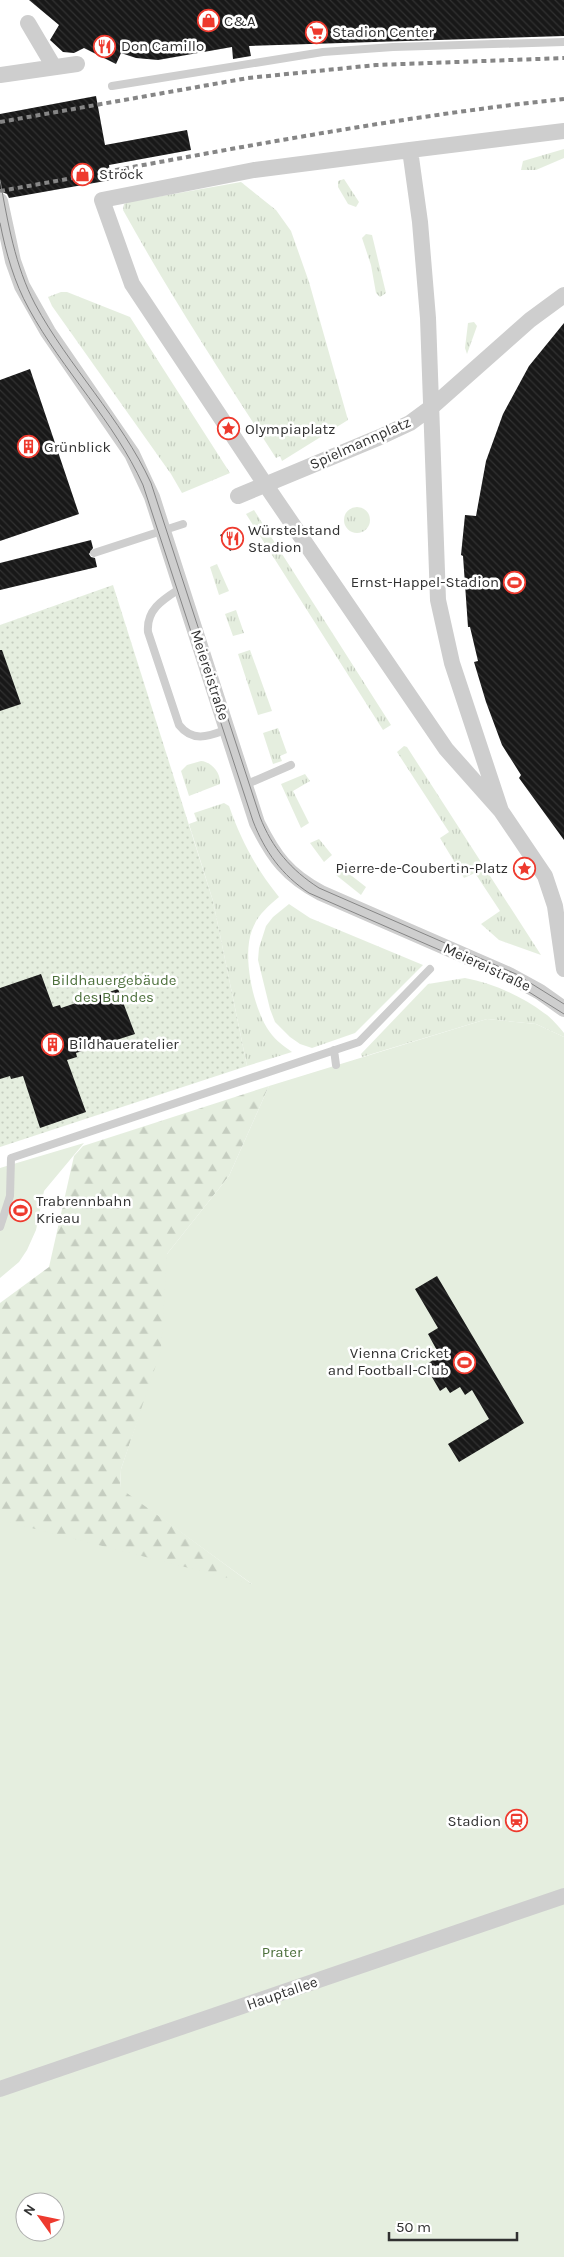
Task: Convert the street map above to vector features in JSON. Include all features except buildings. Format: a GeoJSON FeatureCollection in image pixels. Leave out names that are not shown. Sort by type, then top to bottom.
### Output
{"type":"FeatureCollection","features":[{"type":"Feature","properties":{"kind":"street"},"geometry":{"type":"LineString","coordinates":[[28,24],[54,67]]}},
{"type":"Feature","properties":{"kind":"street"},"geometry":{"type":"LineString","coordinates":[[0,75],[77,64]]}},
{"type":"Feature","properties":{"kind":"street"},"geometry":{"type":"LineString","coordinates":[[564,131],[254,170],[102,200],[132,284],[265,484],[446,749],[501,810],[545,876],[555,906],[564,969]]}},
{"type":"Feature","properties":{"kind":"street"},"geometry":{"type":"LineString","coordinates":[[410,150],[420,222],[433,406],[438,600],[452,663],[501,810]]}},
{"type":"Feature","properties":{"kind":"street","name":"Meiereistraße"},"geometry":{"type":"LineString","coordinates":[[0,201],[13,261],[22,286],[48,332],[132,454],[152,497],[257,823],[270,849],[286,869],[300,882],[321,893],[509,975],[564,1008]]}},
{"type":"Feature","properties":{"kind":"street","name":"Spielmannplatz"},"geometry":{"type":"LineString","coordinates":[[238,496],[410,423],[433,406],[530,320],[564,295]]}},
{"type":"Feature","properties":{"kind":"street"},"geometry":{"type":"LineString","coordinates":[[545,876],[564,891]]}},
{"type":"Feature","properties":{"kind":"street","name":"Hauptallee"},"geometry":{"type":"LineString","coordinates":[[0,2089],[564,1896]]}},
{"type":"Feature","properties":{"kind":"lane"},"geometry":{"type":"LineString","coordinates":[[112,86],[323,52],[392,47],[564,42]]}},
{"type":"Feature","properties":{"kind":"lane"},"geometry":{"type":"LineString","coordinates":[[94,553],[183,524]]}},
{"type":"Feature","properties":{"kind":"lane"},"geometry":{"type":"LineString","coordinates":[[181,588],[161,601],[154,609],[147,623],[148,632],[179,725],[183,730],[197,738],[228,729]]}},
{"type":"Feature","properties":{"kind":"lane"},"geometry":{"type":"LineString","coordinates":[[245,785],[291,765]]}},
{"type":"Feature","properties":{"kind":"lane"},"geometry":{"type":"LineString","coordinates":[[0,1226],[10,1196],[11,1158],[359,1042],[430,969]]}},
{"type":"Feature","properties":{"kind":"lane"},"geometry":{"type":"LineString","coordinates":[[334,1050],[336,1065]]}},
{"type":"Feature","properties":{"kind":"green space"},"geometry":{"type":"Polygon","coordinates":[[[564,149],[564,158],[536,170],[521,170],[523,161],[564,149]]]}},
{"type":"Feature","properties":{"kind":"green space"},"geometry":{"type":"Polygon","coordinates":[[[344,179],[359,202],[356,207],[348,204],[338,187],[338,181],[344,179]]]}},
{"type":"Feature","properties":{"kind":"green space"},"geometry":{"type":"Polygon","coordinates":[[[241,182],[276,210],[291,231],[309,282],[348,420],[282,461],[280,456],[276,458],[217,366],[159,273],[123,210],[124,204],[128,202],[241,182]]]}},
{"type":"Feature","properties":{"kind":"green space"},"geometry":{"type":"Polygon","coordinates":[[[366,234],[372,235],[386,293],[380,297],[376,293],[371,265],[362,238],[366,234]]]}},
{"type":"Feature","properties":{"kind":"green space"},"geometry":{"type":"Polygon","coordinates":[[[61,292],[67,292],[130,317],[230,473],[182,493],[171,474],[52,306],[48,297],[61,292]]]}},
{"type":"Feature","properties":{"kind":"green space"},"geometry":{"type":"Polygon","coordinates":[[[474,322],[477,326],[467,354],[465,348],[468,323],[474,322]]]}},
{"type":"Feature","properties":{"kind":"green space"},"geometry":{"type":"Polygon","coordinates":[[[357,507],[367,510],[370,520],[367,530],[357,533],[347,530],[344,520],[347,510],[357,507]]]}},
{"type":"Feature","properties":{"kind":"green space"},"geometry":{"type":"Polygon","coordinates":[[[254,510],[391,725],[383,730],[246,514],[254,510]]]}},
{"type":"Feature","properties":{"kind":"green space"},"geometry":{"type":"Polygon","coordinates":[[[217,564],[229,591],[219,595],[210,567],[217,564]]]}},
{"type":"Feature","properties":{"kind":"green space","name":"Bildhauergebäude des Bundes"},"geometry":{"type":"Polygon","coordinates":[[[113,585],[213,901],[247,1066],[0,1147],[0,625],[113,585]]]}},
{"type":"Feature","properties":{"kind":"green space"},"geometry":{"type":"Polygon","coordinates":[[[236,610],[244,633],[233,636],[225,614],[236,610]]]}},
{"type":"Feature","properties":{"kind":"green space"},"geometry":{"type":"Polygon","coordinates":[[[250,650],[272,711],[258,715],[238,654],[250,650]]]}},
{"type":"Feature","properties":{"kind":"green space"},"geometry":{"type":"Polygon","coordinates":[[[278,728],[287,753],[280,756],[282,761],[273,764],[263,733],[278,728]]]}},
{"type":"Feature","properties":{"kind":"green space"},"geometry":{"type":"Polygon","coordinates":[[[404,746],[407,747],[541,955],[499,940],[481,924],[500,911],[475,873],[464,878],[440,838],[449,832],[397,752],[404,746]]]}},
{"type":"Feature","properties":{"kind":"green space"},"geometry":{"type":"Polygon","coordinates":[[[201,761],[209,763],[215,769],[219,776],[220,784],[189,796],[181,771],[187,765],[201,761]]]}},
{"type":"Feature","properties":{"kind":"green space"},"geometry":{"type":"Polygon","coordinates":[[[305,774],[310,781],[293,791],[309,823],[301,828],[281,784],[305,774]]]}},
{"type":"Feature","properties":{"kind":"green space"},"geometry":{"type":"Polygon","coordinates":[[[224,803],[229,806],[256,865],[279,897],[263,912],[252,930],[248,953],[250,980],[257,1007],[267,1028],[281,1044],[292,1052],[247,1066],[213,901],[189,824],[197,821],[194,813],[224,803]]]}},
{"type":"Feature","properties":{"kind":"green space"},"geometry":{"type":"Polygon","coordinates":[[[319,839],[332,855],[324,862],[310,843],[319,839]]]}},
{"type":"Feature","properties":{"kind":"green space"},"geometry":{"type":"Polygon","coordinates":[[[343,869],[366,887],[361,895],[336,875],[343,869]]]}},
{"type":"Feature","properties":{"kind":"green space"},"geometry":{"type":"Polygon","coordinates":[[[289,904],[310,918],[423,965],[355,1033],[312,1048],[300,1044],[275,1022],[258,960],[259,948],[266,926],[273,917],[289,904]]]}},
{"type":"Feature","properties":{"kind":"green space"},"geometry":{"type":"Polygon","coordinates":[[[465,978],[496,987],[526,1001],[547,1015],[564,1033],[564,1037],[536,1024],[487,1019],[362,1057],[361,1054],[428,984],[465,978]]]}},
{"type":"Feature","properties":{"kind":"green space","name":"Prater"},"geometry":{"type":"Polygon","coordinates":[[[487,1019],[536,1024],[564,1037],[564,2257],[0,2257],[0,1520],[252,1584],[120,1488],[121,1469],[161,1350],[167,1254],[229,1176],[269,1086],[487,1019]]]}},
{"type":"Feature","properties":{"kind":"green space"},"geometry":{"type":"Polygon","coordinates":[[[269,1086],[229,1176],[167,1254],[178,1305],[121,1469],[120,1487],[253,1585],[0,2052],[0,1303],[49,1267],[74,1156],[83,1146],[269,1086]]]}},
{"type":"Feature","properties":{"kind":"green space","name":"Trabrennbahn Krieau"},"geometry":{"type":"Polygon","coordinates":[[[84,1143],[44,1191],[36,1230],[27,1250],[19,1262],[0,1278],[0,1168],[84,1143]]]}},
{"type":"Feature","properties":{"kind":"tram line"},"geometry":{"type":"LineString","coordinates":[[0,180],[9,228],[28,290],[63,349],[125,436],[151,483],[260,817],[270,839],[291,866],[319,888],[516,974],[564,1004]]}},
{"type":"Feature","properties":{"kind":"tram line"},"geometry":{"type":"LineString","coordinates":[[0,223],[11,267],[29,309],[57,354],[118,439],[143,485],[253,821],[263,843],[275,862],[291,879],[309,893],[513,982],[564,1014]]}},
{"type":"Feature","properties":{"kind":"railway"},"geometry":{"type":"LineString","coordinates":[[0,122],[248,78],[376,65],[564,58]]}},
{"type":"Feature","properties":{"kind":"railway"},"geometry":{"type":"LineString","coordinates":[[0,191],[352,128],[493,107],[564,99]]}},
{"type":"Feature","properties":{"kind":"place","name":"C&A"},"geometry":{"type":"Point","coordinates":[208,21]}},
{"type":"Feature","properties":{"kind":"place","name":"Stadion Center"},"geometry":{"type":"Point","coordinates":[316,32]}},
{"type":"Feature","properties":{"kind":"place","name":"Don Camillo"},"geometry":{"type":"Point","coordinates":[105,46]}},
{"type":"Feature","properties":{"kind":"place","name":"Ströck"},"geometry":{"type":"Point","coordinates":[83,174]}},
{"type":"Feature","properties":{"kind":"place","name":"Olympiaplatz"},"geometry":{"type":"Point","coordinates":[229,429]}},
{"type":"Feature","properties":{"kind":"place","name":"Grünblick"},"geometry":{"type":"Point","coordinates":[28,447]}},
{"type":"Feature","properties":{"kind":"place","name":"Würstelstand Stadion"},"geometry":{"type":"Point","coordinates":[232,539]}},
{"type":"Feature","properties":{"kind":"place","name":"Ernst-Happel-Stadion"},"geometry":{"type":"Point","coordinates":[515,582]}},
{"type":"Feature","properties":{"kind":"place","name":"Pierre-de-Coubertin-Platz"},"geometry":{"type":"Point","coordinates":[524,868]}},
{"type":"Feature","properties":{"kind":"place","name":"Bildhaueratelier"},"geometry":{"type":"Point","coordinates":[53,1044]}},
{"type":"Feature","properties":{"kind":"place","name":"Trabrennbahn Krieau"},"geometry":{"type":"Point","coordinates":[20,1210]}},
{"type":"Feature","properties":{"kind":"place","name":"Vienna Cricket and Football-Club"},"geometry":{"type":"Point","coordinates":[465,1362]}},
{"type":"Feature","properties":{"kind":"place","name":"Stadion"},"geometry":{"type":"Point","coordinates":[517,1821]}}]}
